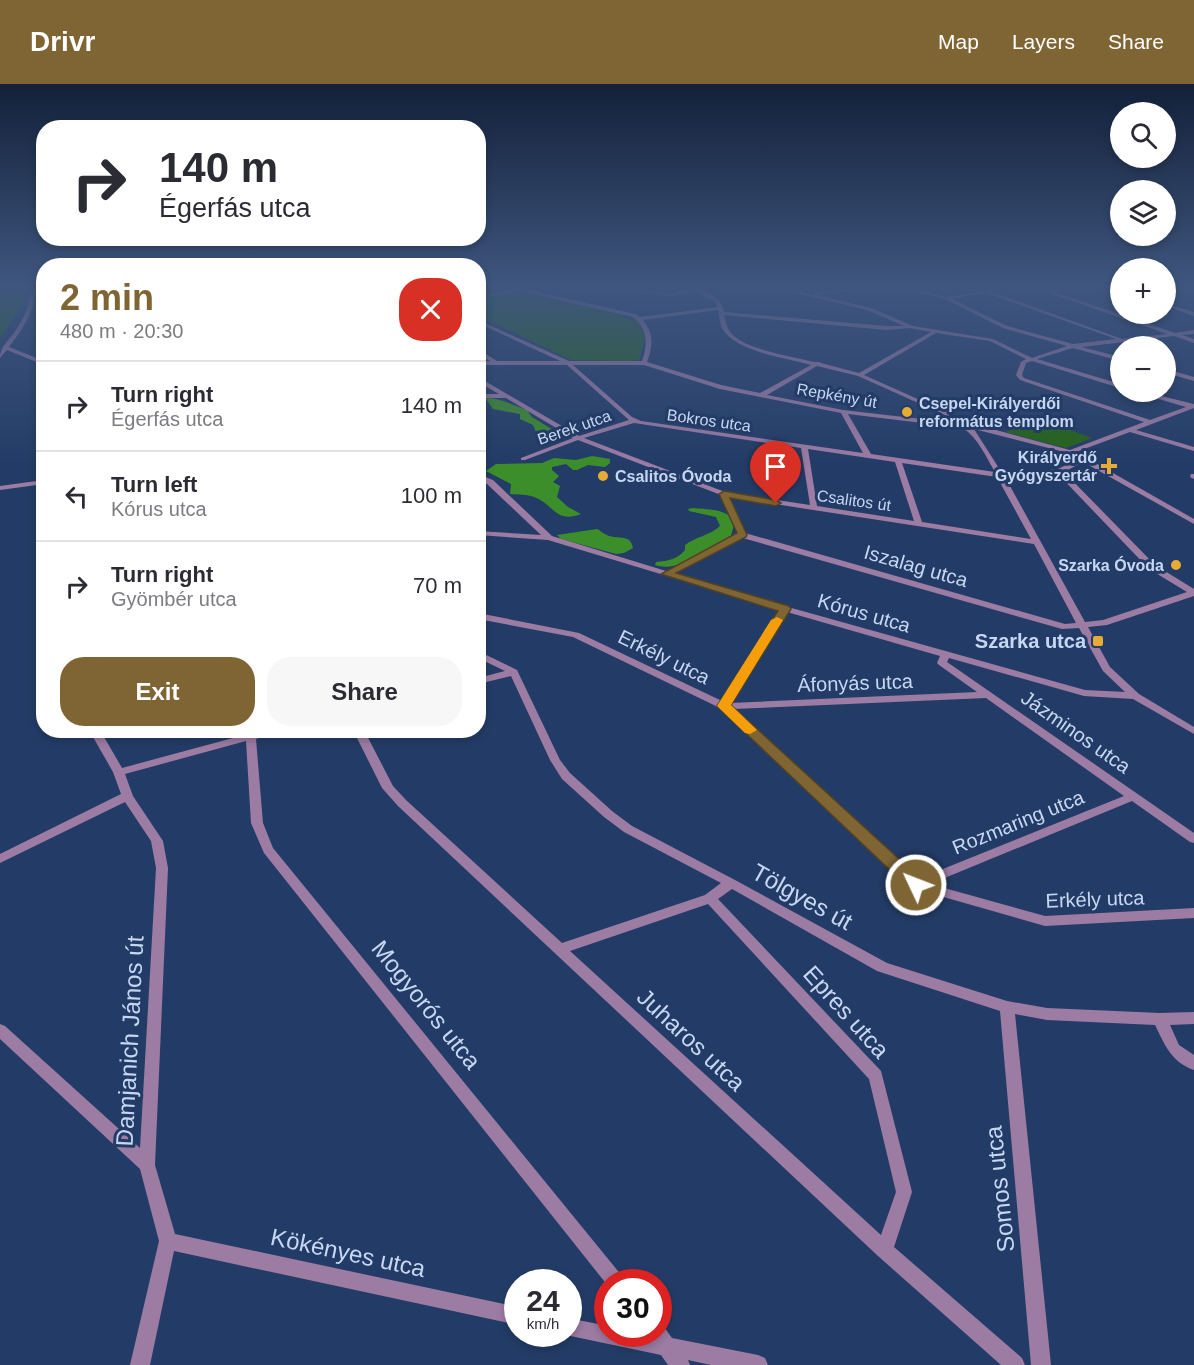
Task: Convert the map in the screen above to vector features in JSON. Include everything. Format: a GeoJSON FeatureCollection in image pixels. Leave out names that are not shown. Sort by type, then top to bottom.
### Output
{"type":"FeatureCollection","features":[{"type":"Feature","properties":{"kind":"street"},"geometry":{"type":"LineString","coordinates":[[531,346],[568,363],[634,421]]}},
{"type":"Feature","properties":{"kind":"street"},"geometry":{"type":"LineString","coordinates":[[644,363],[649,346]]}},
{"type":"Feature","properties":{"kind":"street"},"geometry":{"type":"LineString","coordinates":[[749,346],[860,375],[935,408],[965,426],[979,440],[1000,475],[1106,669],[1136,696],[1194,732]]}},
{"type":"Feature","properties":{"kind":"street"},"geometry":{"type":"LineString","coordinates":[[860,375],[910,346]]}},
{"type":"Feature","properties":{"kind":"street"},"geometry":{"type":"LineString","coordinates":[[1002,346],[1030,360],[1110,383]]}},
{"type":"Feature","properties":{"kind":"street"},"geometry":{"type":"LineString","coordinates":[[1110,356],[1073,346],[1024,362],[1019,375],[1022,379],[1150,422]]}},
{"type":"Feature","properties":{"kind":"street"},"geometry":{"type":"LineString","coordinates":[[32,358],[0,358],[5,347],[32,358],[36,360]]}},
{"type":"Feature","properties":{"kind":"street"},"geometry":{"type":"LineString","coordinates":[[486,356],[496,363]]}},
{"type":"Feature","properties":{"kind":"street","name":"Repkény út"},"geometry":{"type":"LineString","coordinates":[[486,363],[644,363],[710,385],[843,412],[983,428],[1070,452],[1194,522]]}},
{"type":"Feature","properties":{"kind":"street"},"geometry":{"type":"LineString","coordinates":[[762,395],[818,363]]}},
{"type":"Feature","properties":{"kind":"street"},"geometry":{"type":"LineString","coordinates":[[1176,374],[1194,379]]}},
{"type":"Feature","properties":{"kind":"street","name":"Csalitos út"},"geometry":{"type":"LineString","coordinates":[[486,384],[578,438],[724,494],[1035,542]]}},
{"type":"Feature","properties":{"kind":"street"},"geometry":{"type":"LineString","coordinates":[[486,396],[506,396]]}},
{"type":"Feature","properties":{"kind":"street"},"geometry":{"type":"LineString","coordinates":[[1176,402],[1193,406]]}},
{"type":"Feature","properties":{"kind":"street"},"geometry":{"type":"LineString","coordinates":[[1070,452],[1193,406]]}},
{"type":"Feature","properties":{"kind":"street"},"geometry":{"type":"LineString","coordinates":[[843,412],[869,457]]}},
{"type":"Feature","properties":{"kind":"street","name":"Berek utca"},"geometry":{"type":"LineString","coordinates":[[523,459],[578,438],[634,421]]}},
{"type":"Feature","properties":{"kind":"street","name":"Bokros utca"},"geometry":{"type":"LineString","coordinates":[[634,421],[898,462],[1000,475],[1059,471]]}},
{"type":"Feature","properties":{"kind":"street"},"geometry":{"type":"LineString","coordinates":[[1130,430],[1194,449]]}},
{"type":"Feature","properties":{"kind":"street"},"geometry":{"type":"LineString","coordinates":[[804,448],[814,509]]}},
{"type":"Feature","properties":{"kind":"street"},"geometry":{"type":"LineString","coordinates":[[1084,459],[1059,471],[1152,567],[1194,593]]}},
{"type":"Feature","properties":{"kind":"street"},"geometry":{"type":"LineString","coordinates":[[898,462],[919,525]]}},
{"type":"Feature","properties":{"kind":"street"},"geometry":{"type":"LineString","coordinates":[[486,480],[549,538]]}},
{"type":"Feature","properties":{"kind":"street"},"geometry":{"type":"LineString","coordinates":[[0,488],[36,483]]}},
{"type":"Feature","properties":{"kind":"street"},"geometry":{"type":"LineString","coordinates":[[666,574],[742,535],[724,494]]}},
{"type":"Feature","properties":{"kind":"street","name":"Kórus utca"},"geometry":{"type":"LineString","coordinates":[[486,534],[549,538],[785,609],[1084,693],[1136,696]]}},
{"type":"Feature","properties":{"kind":"street","name":"Iszalag utca"},"geometry":{"type":"LineString","coordinates":[[742,535],[1055,625],[1081,626]]}},
{"type":"Feature","properties":{"kind":"street"},"geometry":{"type":"LineString","coordinates":[[1081,626],[1104,623],[1194,593]]}},
{"type":"Feature","properties":{"kind":"street"},"geometry":{"type":"LineString","coordinates":[[724,706],[785,609]]}},
{"type":"Feature","properties":{"kind":"street","name":"Erkély utca"},"geometry":{"type":"LineString","coordinates":[[486,618],[576,635],[724,706],[916,885],[1045,921],[1194,913]]}},
{"type":"Feature","properties":{"kind":"street","name":"Jázminos utca"},"geometry":{"type":"LineString","coordinates":[[945,655],[942,663],[1194,839]]}},
{"type":"Feature","properties":{"kind":"street"},"geometry":{"type":"LineString","coordinates":[[486,658],[514,672]]}},
{"type":"Feature","properties":{"kind":"street"},"geometry":{"type":"LineString","coordinates":[[486,679],[514,672]]}},
{"type":"Feature","properties":{"kind":"street","name":"Tölgyes út"},"geometry":{"type":"LineString","coordinates":[[514,672],[555,759],[566,776],[608,814],[628,829],[882,967],[1007,1007],[1047,1014],[1160,1019],[1194,1018]]}},
{"type":"Feature","properties":{"kind":"street","name":"Áfonyás utca"},"geometry":{"type":"LineString","coordinates":[[724,706],[989,695]]}},
{"type":"Feature","properties":{"kind":"street","name":"Damjanich János út"},"geometry":{"type":"LineString","coordinates":[[99,738],[119,772],[127,796],[157,841],[162,868],[147,1165],[168,1240],[140,1365]]}},
{"type":"Feature","properties":{"kind":"street"},"geometry":{"type":"LineString","coordinates":[[119,772],[247,738]]}},
{"type":"Feature","properties":{"kind":"street","name":"Mogyorós utca"},"geometry":{"type":"LineString","coordinates":[[251,738],[257,823],[268,850],[606,1269]]}},
{"type":"Feature","properties":{"kind":"street","name":"Juharos utca"},"geometry":{"type":"LineString","coordinates":[[362,738],[388,788],[884,1250],[1015,1365]]}},
{"type":"Feature","properties":{"kind":"street"},"geometry":{"type":"LineString","coordinates":[[0,859],[127,796]]}},
{"type":"Feature","properties":{"kind":"street","name":"Rozmaring utca"},"geometry":{"type":"LineString","coordinates":[[916,885],[1134,796]]}},
{"type":"Feature","properties":{"kind":"street"},"geometry":{"type":"LineString","coordinates":[[560,949],[710,898],[731,883]]}},
{"type":"Feature","properties":{"kind":"street","name":"Epres utca"},"geometry":{"type":"LineString","coordinates":[[710,898],[876,1076],[904,1192],[884,1250]]}},
{"type":"Feature","properties":{"kind":"street","name":"Somos utca"},"geometry":{"type":"LineString","coordinates":[[1007,1007],[1041,1365]]}},
{"type":"Feature","properties":{"kind":"street"},"geometry":{"type":"LineString","coordinates":[[1160,1019],[1174,1048],[1194,1064]]}},
{"type":"Feature","properties":{"kind":"street"},"geometry":{"type":"LineString","coordinates":[[0,1030],[147,1165]]}},
{"type":"Feature","properties":{"kind":"street","name":"Kökényes utca"},"geometry":{"type":"LineString","coordinates":[[168,1240],[504,1313]]}},
{"type":"Feature","properties":{"kind":"street"},"geometry":{"type":"LineString","coordinates":[[582,1331],[675,1357],[758,1365]]}},
{"type":"Feature","properties":{"kind":"green space"},"geometry":{"type":"Polygon","coordinates":[[[541,346],[643,346],[640,359],[631,361],[571,360],[541,346]]]}},
{"type":"Feature","properties":{"kind":"green space"},"geometry":{"type":"Polygon","coordinates":[[[486,399],[527,410],[532,417],[563,436],[536,432],[533,425],[520,419],[520,414],[493,409],[486,399]]]}},
{"type":"Feature","properties":{"kind":"green space"},"geometry":{"type":"Polygon","coordinates":[[[1040,419],[1092,438],[1066,448],[1005,432],[1040,419]]]}},
{"type":"Feature","properties":{"kind":"green space"},"geometry":{"type":"Polygon","coordinates":[[[592,456],[610,459],[610,463],[605,467],[588,465],[577,470],[573,470],[566,464],[552,467],[552,470],[559,476],[553,482],[560,486],[557,497],[568,507],[581,514],[566,517],[534,497],[510,494],[511,484],[486,471],[496,464],[542,463],[554,458],[576,460],[592,456]]]}},
{"type":"Feature","properties":{"kind":"green space"},"geometry":{"type":"Polygon","coordinates":[[[688,509],[718,511],[730,517],[733,530],[729,540],[683,563],[664,567],[655,565],[656,562],[679,556],[685,550],[685,545],[720,526],[716,517],[688,509]]]}},
{"type":"Feature","properties":{"kind":"green space"},"geometry":{"type":"Polygon","coordinates":[[[597,529],[609,536],[626,538],[633,548],[616,554],[561,539],[557,535],[597,529]]]}},
{"type":"Feature","properties":{"kind":"slow traffic"},"geometry":{"type":"LineString","coordinates":[[750,730],[724,706],[777,620]]}},
{"type":"Feature","properties":{"kind":"place","name":"Csepel-Királyerdői református templom"},"geometry":{"type":"Point","coordinates":[907,412]}},
{"type":"Feature","properties":{"kind":"place","name":"Királyerdő Gyógyszertár"},"geometry":{"type":"Point","coordinates":[1109,466]}},
{"type":"Feature","properties":{"kind":"place","name":"Csalitos Óvoda"},"geometry":{"type":"Point","coordinates":[603,476]}},
{"type":"Feature","properties":{"kind":"place","name":"Szarka Óvoda"},"geometry":{"type":"Point","coordinates":[1176,565]}},
{"type":"Feature","properties":{"kind":"place","name":"Szarka utca"},"geometry":{"type":"Point","coordinates":[1098,641]}},
{"type":"Feature","properties":{"kind":"route"},"geometry":{"type":"LineString","coordinates":[[776,503],[724,494],[742,535],[666,574],[785,609],[724,706],[916,885]]}}]}
